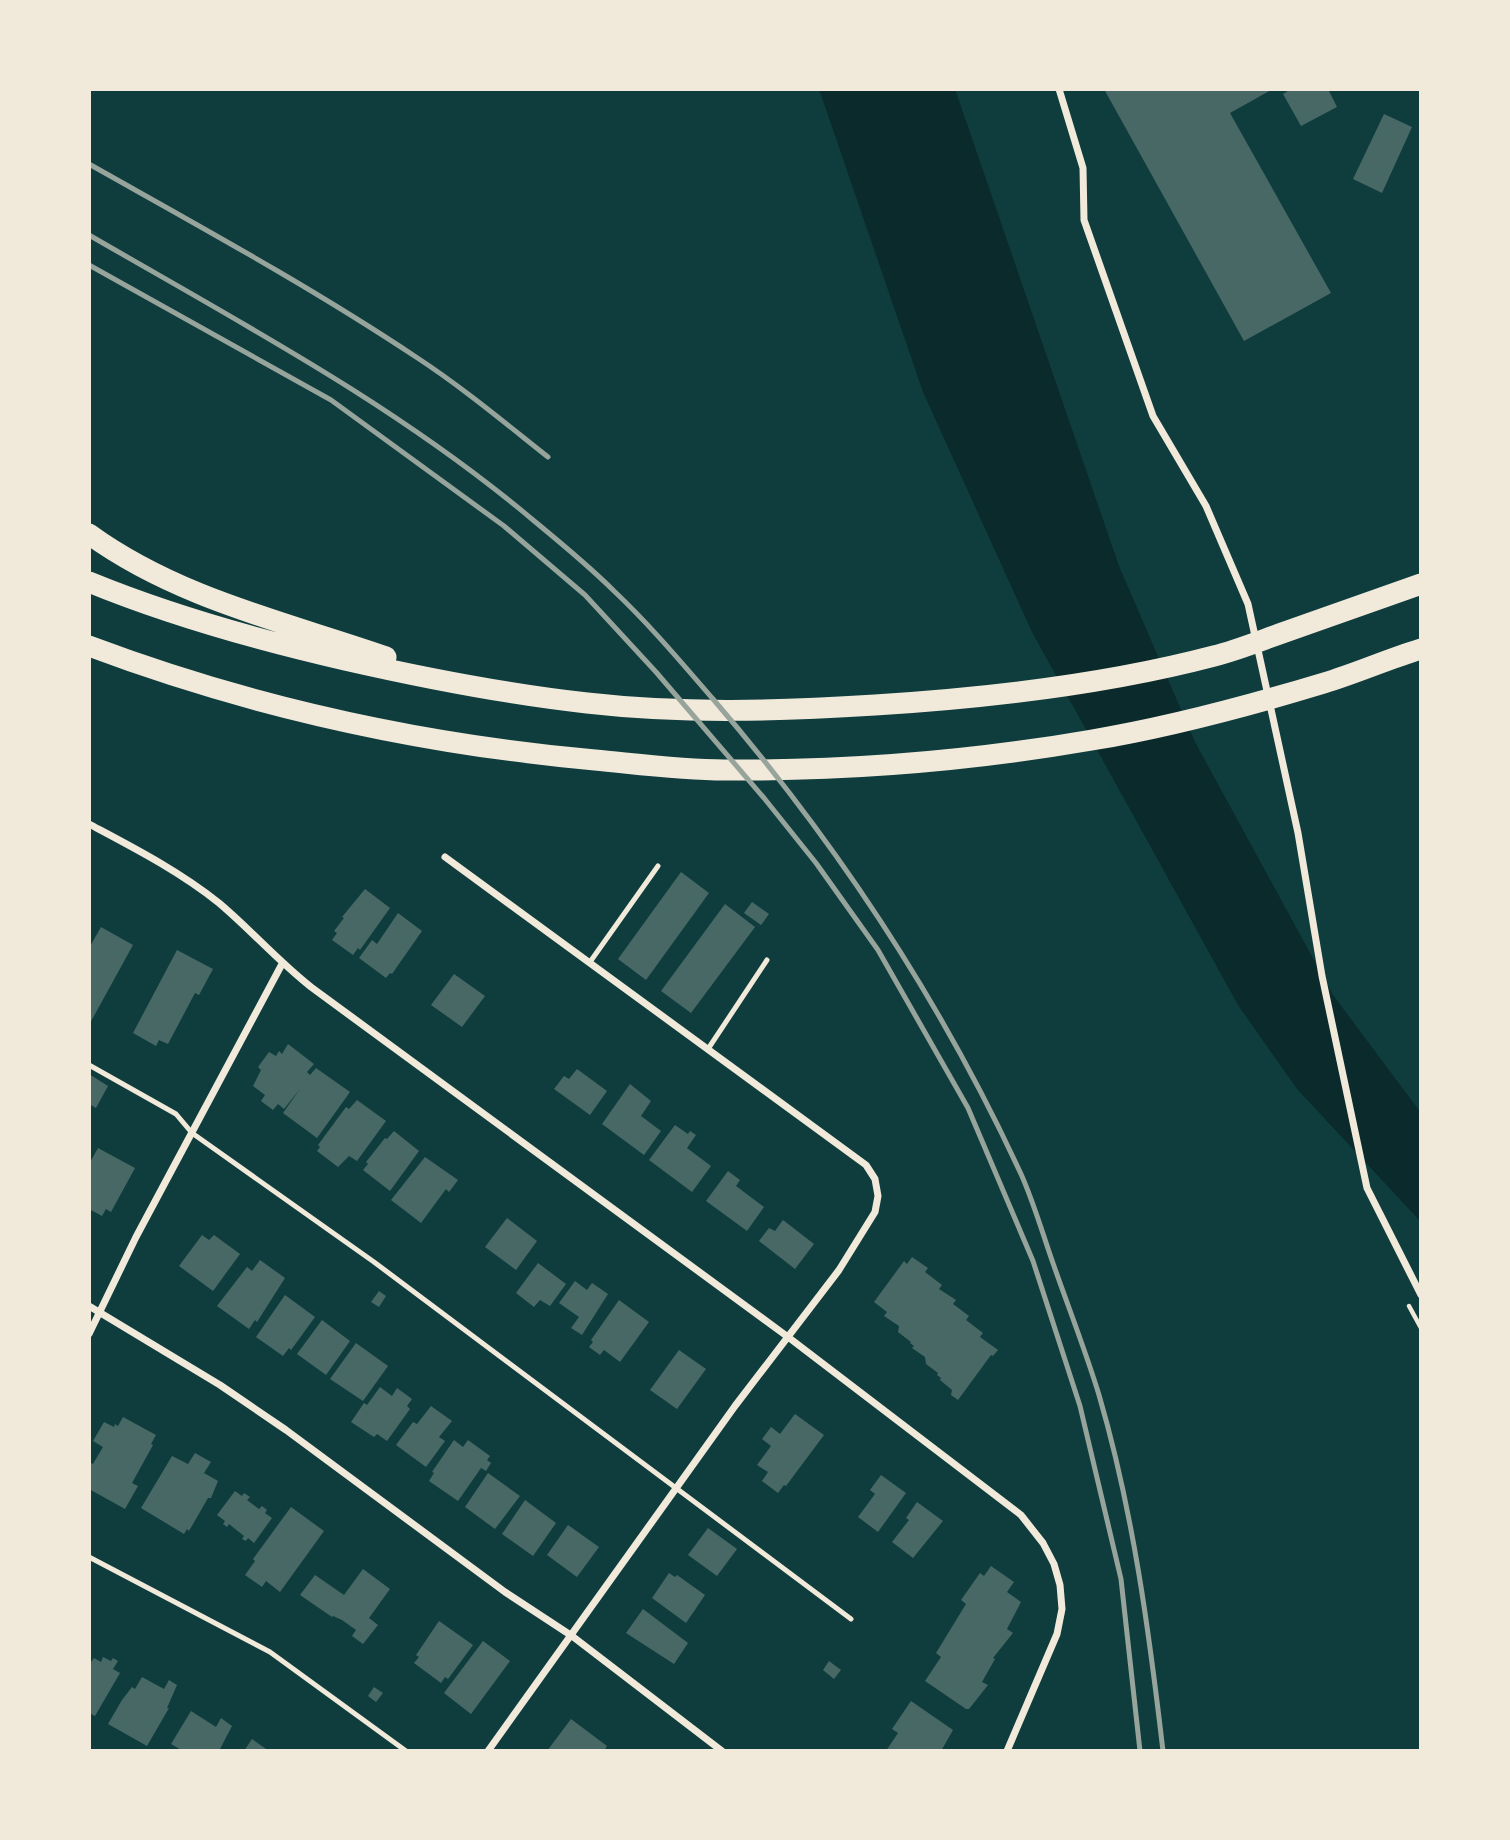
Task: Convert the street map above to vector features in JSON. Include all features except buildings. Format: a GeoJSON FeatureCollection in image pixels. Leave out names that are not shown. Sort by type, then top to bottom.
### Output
{"type":"FeatureCollection","features":[{"type":"Feature","properties":{"kind":"highway"},"geometry":{"type":"LineString","coordinates":[[89,534],[150,571],[213,601],[464,684]]}},
{"type":"Feature","properties":{"kind":"highway"},"geometry":{"type":"LineString","coordinates":[[89,582],[188,618],[280,645],[379,668],[588,703],[701,711],[802,710],[985,696],[1083,683],[1218,655],[1421,584]]}},
{"type":"Feature","properties":{"kind":"highway"},"geometry":{"type":"LineString","coordinates":[[89,646],[149,669]]}},
{"type":"Feature","properties":{"kind":"highway"},"geometry":{"type":"LineString","coordinates":[[89,654],[332,721],[516,753],[721,770],[813,769],[904,763],[1048,747],[1143,730],[1234,708],[1327,682],[1421,649]]}},
{"type":"Feature","properties":{"kind":"street"},"geometry":{"type":"LineString","coordinates":[[1059,89],[1083,168],[1084,220],[1153,416],[1206,506],[1248,604],[1298,833],[1322,976],[1367,1188],[1421,1295]]}},
{"type":"Feature","properties":{"kind":"street"},"geometry":{"type":"LineString","coordinates":[[89,824],[170,869],[218,903],[261,940],[282,964],[788,1337],[1021,1515],[1043,1543],[1054,1564],[1060,1585],[1062,1609],[1057,1634],[1007,1751]]}},
{"type":"Feature","properties":{"kind":"street"},"geometry":{"type":"LineString","coordinates":[[445,857],[866,1165],[875,1179],[878,1196],[875,1212],[839,1270],[735,1406],[488,1751]]}},
{"type":"Feature","properties":{"kind":"street"},"geometry":{"type":"LineString","coordinates":[[89,1334],[136,1237],[282,964]]}},
{"type":"Feature","properties":{"kind":"street"},"geometry":{"type":"LineString","coordinates":[[89,1306],[219,1385],[286,1430],[505,1592],[572,1636],[722,1751]]}},
{"type":"Feature","properties":{"kind":"lane"},"geometry":{"type":"LineString","coordinates":[[590,962],[658,866]]}},
{"type":"Feature","properties":{"kind":"lane"},"geometry":{"type":"LineString","coordinates":[[708,1049],[767,960]]}},
{"type":"Feature","properties":{"kind":"lane"},"geometry":{"type":"LineString","coordinates":[[89,1065],[176,1114],[192,1133],[374,1262],[851,1619]]}},
{"type":"Feature","properties":{"kind":"lane"},"geometry":{"type":"LineString","coordinates":[[89,1557],[270,1652],[406,1751]]}},
{"type":"Feature","properties":{"kind":"water"},"geometry":{"type":"Polygon","coordinates":[[[819,89],[955,89],[1119,566],[1195,742],[1333,995],[1421,1113],[1421,1222],[1297,1089],[1238,1005],[1032,632],[923,392],[819,89]]]}},
{"type":"Feature","properties":{"kind":"railway"},"geometry":{"type":"LineString","coordinates":[[89,164],[376,331],[450,380],[548,457]]}},
{"type":"Feature","properties":{"kind":"railway"},"geometry":{"type":"LineString","coordinates":[[89,235],[261,334],[373,403],[481,479],[564,546],[627,604],[689,671],[758,753],[844,867],[884,926],[957,1048],[1021,1174],[1034,1208],[1094,1379],[1111,1439],[1146,1616],[1163,1751]]}},
{"type":"Feature","properties":{"kind":"railway"},"geometry":{"type":"LineString","coordinates":[[89,265],[331,400],[504,526],[585,595],[656,672],[764,798],[816,863],[878,950],[968,1108],[1033,1261],[1080,1406],[1121,1579],[1140,1751]]}}]}
